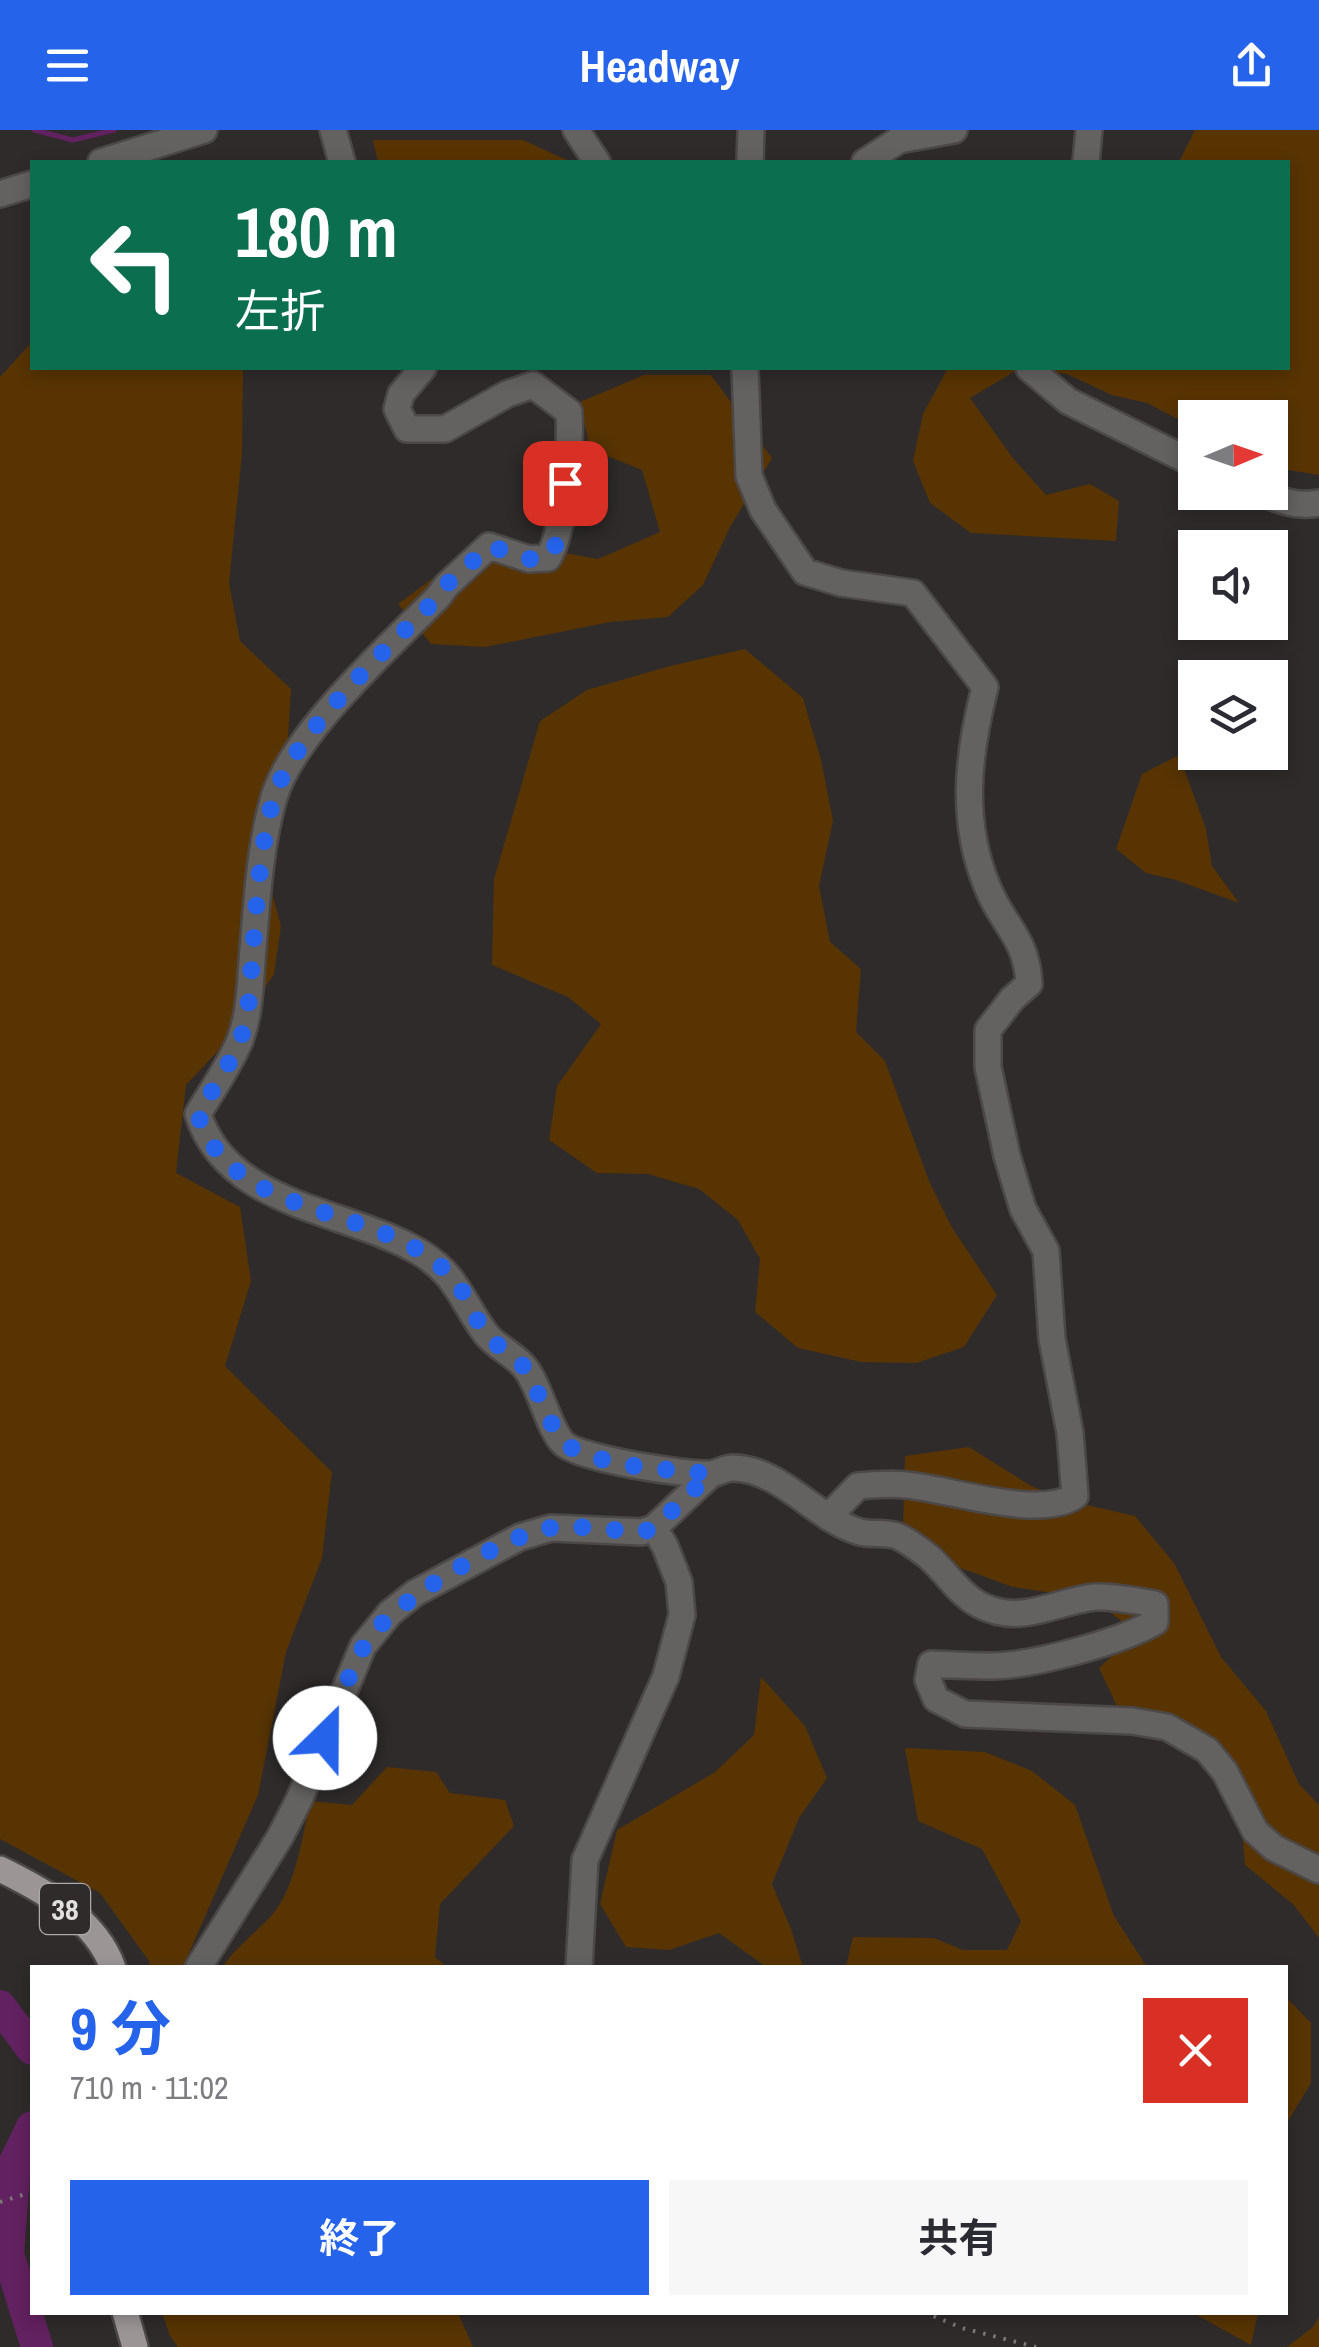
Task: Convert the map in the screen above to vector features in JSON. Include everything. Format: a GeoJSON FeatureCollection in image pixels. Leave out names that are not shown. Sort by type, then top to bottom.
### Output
{"type":"FeatureCollection","features":[{"type":"Feature","properties":{"kind":"main road","name":"38"},"geometry":{"type":"LineString","coordinates":[[0,1868],[35,1886],[81,1921],[108,1953],[112,1965]]}},
{"type":"Feature","properties":{"kind":"main road"},"geometry":{"type":"LineString","coordinates":[[126,2315],[135,2347]]}},
{"type":"Feature","properties":{"kind":"street"},"geometry":{"type":"LineString","coordinates":[[107,160],[204,130]]}},
{"type":"Feature","properties":{"kind":"street"},"geometry":{"type":"LineString","coordinates":[[334,130],[342,160]]}},
{"type":"Feature","properties":{"kind":"street"},"geometry":{"type":"LineString","coordinates":[[576,130],[595,160]]}},
{"type":"Feature","properties":{"kind":"street"},"geometry":{"type":"LineString","coordinates":[[750,160],[752,130]]}},
{"type":"Feature","properties":{"kind":"street"},"geometry":{"type":"LineString","coordinates":[[868,160],[899,140],[954,130]]}},
{"type":"Feature","properties":{"kind":"street"},"geometry":{"type":"LineString","coordinates":[[1086,160],[1089,130]]}},
{"type":"Feature","properties":{"kind":"street"},"geometry":{"type":"LineString","coordinates":[[0,194],[30,185]]}},
{"type":"Feature","properties":{"kind":"street"},"geometry":{"type":"LineString","coordinates":[[422,370],[402,394],[396,409],[407,430],[445,430],[507,394],[533,384],[569,412],[571,450],[556,544],[548,558],[528,559],[490,546],[447,584],[340,697],[295,755],[275,794],[266,835],[252,952],[252,989],[240,1040],[198,1114],[204,1133],[234,1170],[270,1192],[405,1244],[438,1264],[458,1284],[487,1336],[526,1368],[563,1444],[596,1458],[710,1474],[731,1468],[750,1472],[782,1485],[828,1517],[860,1532],[897,1536],[929,1558],[978,1605],[1004,1613],[1046,1612],[1091,1598],[1155,1604],[1154,1622],[1137,1632],[998,1666],[931,1664],[928,1680],[936,1699],[964,1714],[1167,1726],[1207,1750],[1225,1772],[1264,1840],[1319,1870]]}},
{"type":"Feature","properties":{"kind":"street"},"geometry":{"type":"LineString","coordinates":[[745,370],[749,476],[763,510],[805,572],[841,583],[913,593],[985,687],[969,766],[969,824],[987,888],[1028,958],[1029,984],[988,1030],[988,1067],[1023,1210],[1046,1251],[1052,1338],[1070,1433],[1075,1496],[1063,1504],[1028,1506],[902,1484],[858,1486],[828,1517]]}},
{"type":"Feature","properties":{"kind":"street"},"geometry":{"type":"LineString","coordinates":[[1031,370],[1068,401],[1178,456]]}},
{"type":"Feature","properties":{"kind":"street"},"geometry":{"type":"LineString","coordinates":[[1288,502],[1319,503]]}},
{"type":"Feature","properties":{"kind":"street"},"geometry":{"type":"LineString","coordinates":[[200,1965],[280,1837],[363,1646],[390,1614],[416,1593],[520,1537],[551,1528],[642,1532],[654,1528],[710,1474]]}},
{"type":"Feature","properties":{"kind":"street"},"geometry":{"type":"LineString","coordinates":[[579,1965],[585,1860],[666,1676],[682,1615],[679,1582],[654,1528]]}},
{"type":"Feature","properties":{"kind":"path"},"geometry":{"type":"LineString","coordinates":[[0,2202],[30,2193]]}},
{"type":"Feature","properties":{"kind":"path"},"geometry":{"type":"LineString","coordinates":[[931,2315],[962,2328],[1036,2347]]}},
{"type":"Feature","properties":{"kind":"shaded area"},"geometry":{"type":"Polygon","coordinates":[[[1195,130],[1319,130],[1319,475],[1288,470],[1288,400],[1178,400],[1178,419],[1147,403],[1112,395],[1067,374],[1029,370],[1290,370],[1290,160],[1180,160],[1195,130]]]}},
{"type":"Feature","properties":{"kind":"shaded area"},"geometry":{"type":"Polygon","coordinates":[[[373,140],[523,140],[567,160],[378,160],[373,140]]]}},
{"type":"Feature","properties":{"kind":"shaded area"},"geometry":{"type":"Polygon","coordinates":[[[30,344],[30,370],[243,370],[242,454],[229,583],[240,641],[291,689],[287,753],[264,864],[281,926],[274,974],[236,1032],[186,1085],[176,1173],[240,1207],[251,1281],[225,1366],[332,1472],[322,1558],[286,1652],[258,1795],[184,1965],[150,1965],[100,1893],[0,1839],[0,377],[30,344]]]}},
{"type":"Feature","properties":{"kind":"shaded area"},"geometry":{"type":"Polygon","coordinates":[[[947,370],[1017,370],[970,398],[1012,457],[1046,495],[1090,484],[1119,501],[1116,541],[971,533],[930,503],[913,461],[923,414],[947,370]]]}},
{"type":"Feature","properties":{"kind":"shaded area"},"geometry":{"type":"Polygon","coordinates":[[[644,375],[711,375],[772,458],[730,527],[703,585],[668,617],[610,622],[485,647],[431,644],[398,604],[459,559],[526,546],[598,559],[660,532],[642,470],[590,449],[580,402],[644,375]]]}},
{"type":"Feature","properties":{"kind":"shaded area"},"geometry":{"type":"Polygon","coordinates":[[[745,649],[803,698],[833,821],[819,886],[830,942],[861,969],[856,1032],[885,1061],[929,1181],[951,1226],[997,1295],[964,1347],[916,1363],[861,1362],[798,1348],[755,1312],[760,1259],[738,1220],[699,1189],[648,1174],[597,1173],[549,1140],[557,1086],[601,1024],[568,997],[492,965],[494,879],[540,721],[587,690],[745,649]]]}},
{"type":"Feature","properties":{"kind":"shaded area"},"geometry":{"type":"Polygon","coordinates":[[[1178,756],[1178,770],[1184,770],[1206,829],[1212,866],[1239,903],[1146,873],[1116,849],[1142,774],[1178,756]]]}},
{"type":"Feature","properties":{"kind":"shaded area"},"geometry":{"type":"Polygon","coordinates":[[[969,1447],[1031,1486],[1069,1501],[1135,1516],[1174,1563],[1221,1657],[1266,1711],[1299,1784],[1319,1805],[1319,1938],[1294,1905],[1245,1865],[1241,1820],[1221,1751],[1172,1714],[1117,1706],[1099,1668],[1136,1633],[1094,1599],[1013,1587],[952,1565],[903,1529],[905,1456],[969,1447]]]}},
{"type":"Feature","properties":{"kind":"shaded area"},"geometry":{"type":"Polygon","coordinates":[[[761,1677],[805,1726],[827,1778],[799,1818],[772,1884],[802,1965],[763,1965],[719,1933],[669,1950],[626,1947],[600,1904],[617,1830],[715,1772],[754,1735],[761,1677]]]}},
{"type":"Feature","properties":{"kind":"shaded area"},"geometry":{"type":"Polygon","coordinates":[[[905,1748],[985,1752],[1032,1771],[1075,1805],[1114,1916],[1146,1965],[846,1965],[853,1937],[934,1938],[963,1950],[1007,1950],[1021,1921],[982,1849],[918,1821],[905,1748]]]}},
{"type":"Feature","properties":{"kind":"shaded area"},"geometry":{"type":"Polygon","coordinates":[[[387,1767],[436,1772],[450,1793],[505,1800],[514,1826],[440,1904],[435,1957],[445,1965],[224,1965],[266,1922],[287,1891],[310,1801],[352,1805],[387,1767]]]}},
{"type":"Feature","properties":{"kind":"shaded area"},"geometry":{"type":"Polygon","coordinates":[[[1288,1999],[1311,2023],[1311,2083],[1288,2121],[1288,1999]]]}},
{"type":"Feature","properties":{"kind":"shaded area"},"geometry":{"type":"Polygon","coordinates":[[[163,2315],[459,2315],[473,2347],[178,2347],[163,2315]]]}},
{"type":"Feature","properties":{"kind":"shaded area"},"geometry":{"type":"Polygon","coordinates":[[[1197,2315],[1258,2315],[1251,2345],[1197,2315]]]}},
{"type":"Feature","properties":{"kind":"shaded area"},"geometry":{"type":"Polygon","coordinates":[[[1319,2317],[1319,2347],[1287,2347],[1313,2327],[1319,2317]]]}},
{"type":"Feature","properties":{"kind":"waterway"},"geometry":{"type":"LineString","coordinates":[[34,130],[73,140],[114,130]]}},
{"type":"Feature","properties":{"kind":"waterway"},"geometry":{"type":"LineString","coordinates":[[0,2006],[30,2046]]}},
{"type":"Feature","properties":{"kind":"waterway"},"geometry":{"type":"LineString","coordinates":[[30,2131],[15,2162],[8,2254],[37,2347]]}},
{"type":"Feature","properties":{"kind":"route"},"geometry":{"type":"LineString","coordinates":[[325,1738],[363,1646],[375,1629],[416,1593],[520,1537],[551,1528],[642,1532],[654,1528],[710,1474],[596,1458],[563,1444],[526,1368],[487,1336],[458,1284],[438,1264],[405,1244],[270,1192],[234,1170],[204,1133],[198,1114],[240,1040],[252,989],[252,952],[266,835],[275,794],[295,755],[340,697],[447,584],[490,546],[528,559],[548,558],[556,544],[565,483]]}}]}
